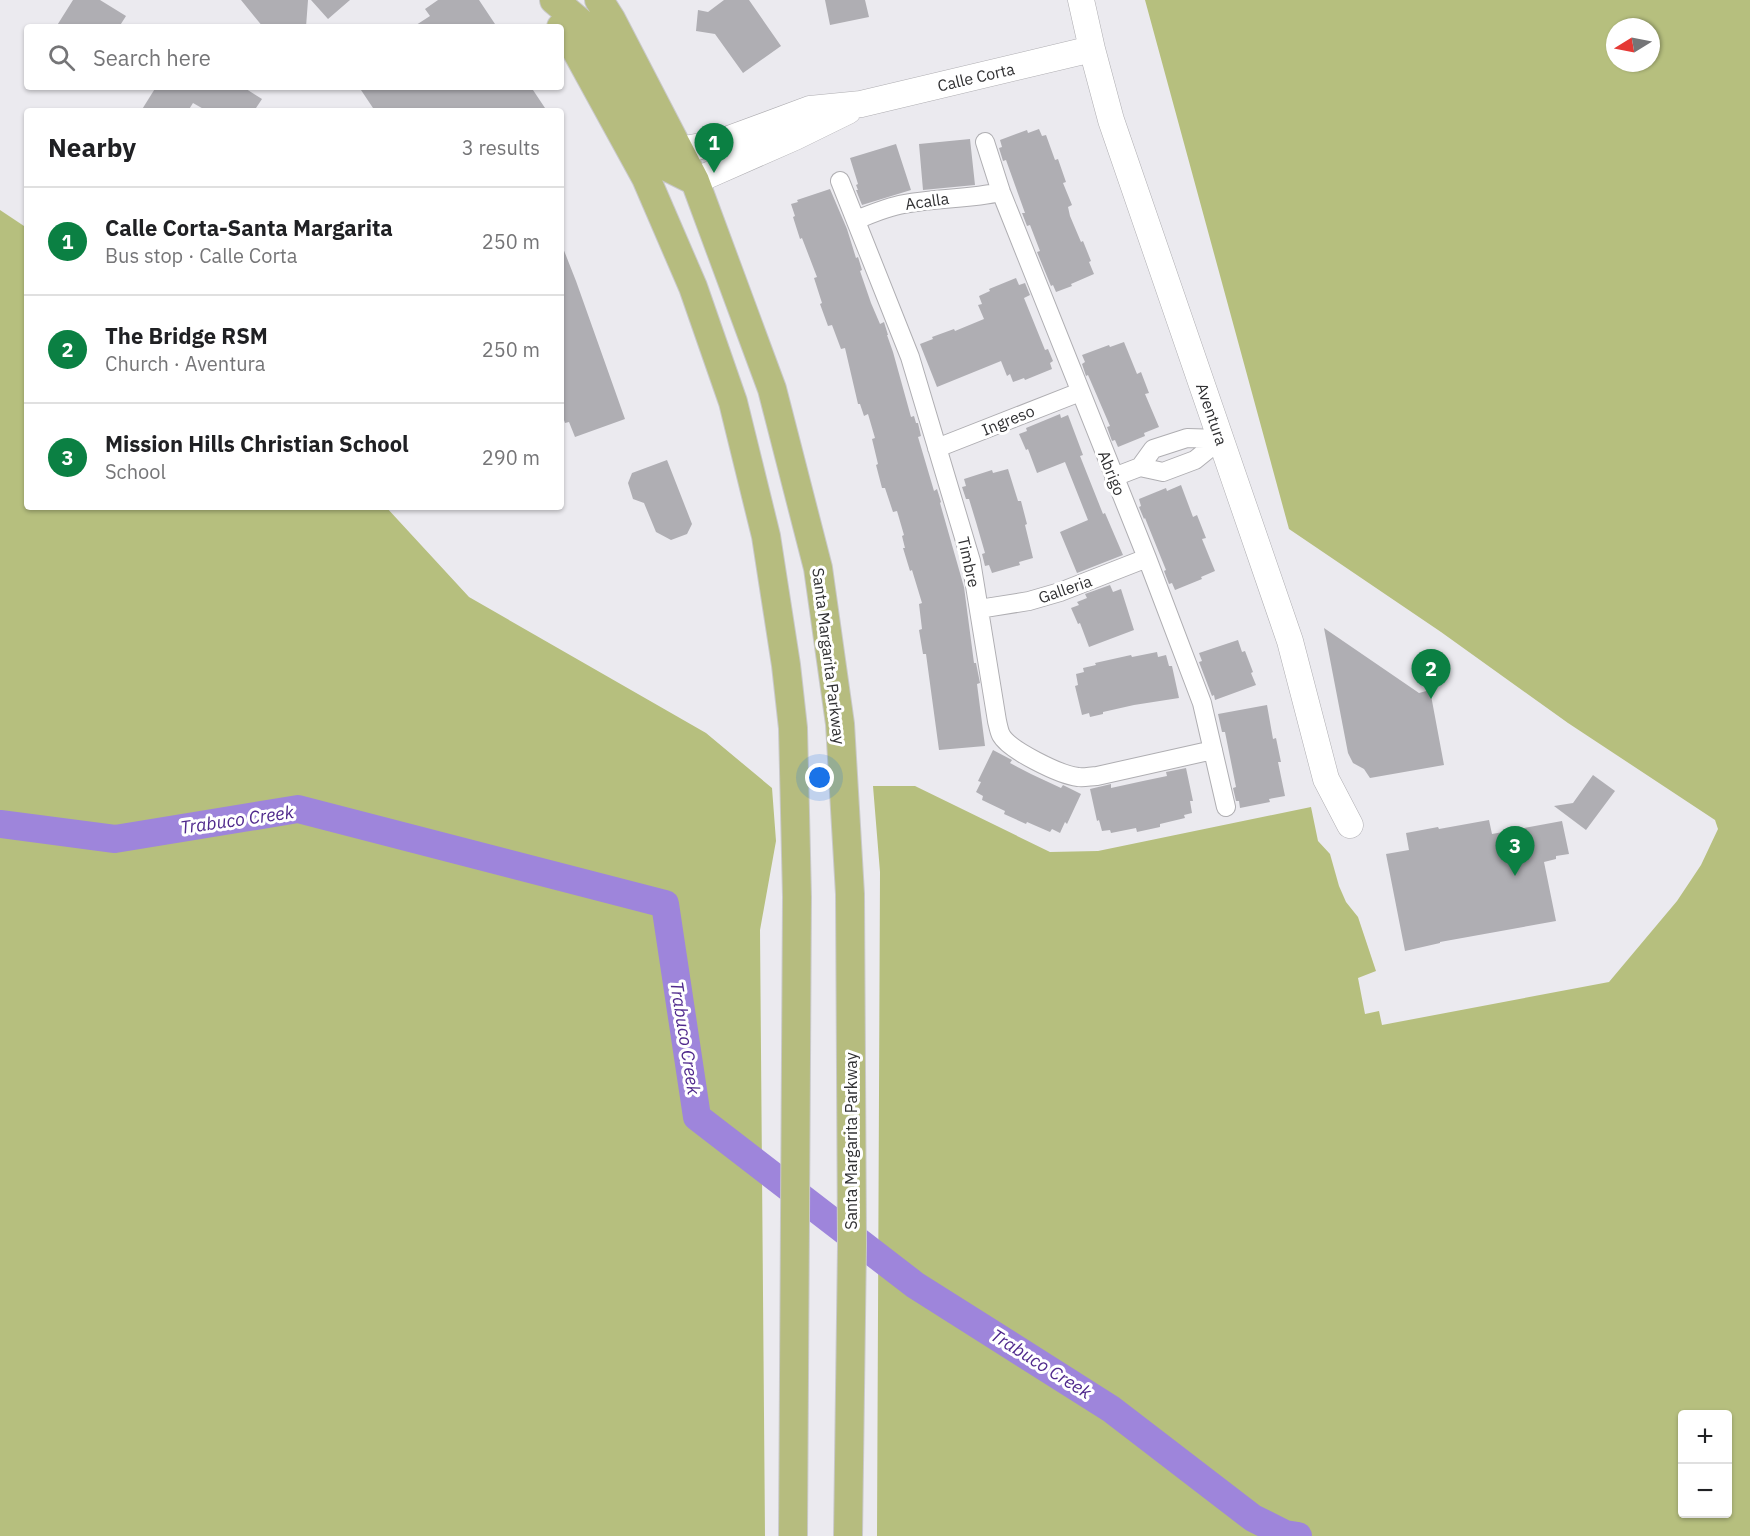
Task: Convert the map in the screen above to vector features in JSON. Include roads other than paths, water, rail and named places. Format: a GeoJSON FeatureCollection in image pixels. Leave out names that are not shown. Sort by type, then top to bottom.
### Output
{"type":"FeatureCollection","features":[{"type":"Feature","properties":{"kind":"main road"},"geometry":{"type":"LineString","coordinates":[[543,0],[559,24]]}},
{"type":"Feature","properties":{"kind":"main road"},"geometry":{"type":"LineString","coordinates":[[554,0],[587,28],[655,156],[667,167],[695,181]]}},
{"type":"Feature","properties":{"kind":"main road","name":"Santa Margarita Parkway"},"geometry":{"type":"LineString","coordinates":[[599,0],[695,181],[772,389],[818,568],[840,724],[850,894],[852,1245],[848,1536]]}},
{"type":"Feature","properties":{"kind":"main road"},"geometry":{"type":"LineString","coordinates":[[564,31],[646,178],[693,286],[734,402],[766,536],[786,665],[793,728],[797,897],[793,1536]]}},
{"type":"Feature","properties":{"kind":"street","name":"Aventura"},"geometry":{"type":"LineString","coordinates":[[1081,0],[1111,120],[1290,641],[1326,779],[1350,825]]}},
{"type":"Feature","properties":{"kind":"street","name":"Calle Corta"},"geometry":{"type":"LineString","coordinates":[[679,150],[718,143],[810,109],[861,105],[1092,49]]}},
{"type":"Feature","properties":{"kind":"street","name":"Calle Corta"},"geometry":{"type":"LineString","coordinates":[[695,181],[861,105]]}},
{"type":"Feature","properties":{"kind":"street","name":"Abrigo"},"geometry":{"type":"LineString","coordinates":[[984,142],[1001,192],[1147,558],[1202,703],[1226,807]]}},
{"type":"Feature","properties":{"kind":"street","name":"Timbre"},"geometry":{"type":"LineString","coordinates":[[840,181],[910,357],[971,561],[1000,734],[1009,744],[1042,764],[1059,772],[1079,777],[1097,776],[1213,750]]}},
{"type":"Feature","properties":{"kind":"street","name":"Acalla"},"geometry":{"type":"LineString","coordinates":[[856,220],[903,204],[984,196],[1001,192]]}},
{"type":"Feature","properties":{"kind":"street","name":"Ingreso"},"geometry":{"type":"LineString","coordinates":[[937,448],[1080,392]]}},
{"type":"Feature","properties":{"kind":"street"},"geometry":{"type":"LineString","coordinates":[[1114,477],[1140,467],[1153,449],[1187,438],[1221,439]]}},
{"type":"Feature","properties":{"kind":"street"},"geometry":{"type":"LineString","coordinates":[[1140,467],[1163,472],[1195,460],[1221,439]]}},
{"type":"Feature","properties":{"kind":"street","name":"Galleria"},"geometry":{"type":"LineString","coordinates":[[979,609],[1029,601],[1060,592],[1147,558]]}},
{"type":"Feature","properties":{"kind":"waterway","name":"Trabuco Creek"},"geometry":{"type":"LineString","coordinates":[[0,824],[115,839],[298,809],[665,904],[697,1117],[915,1285],[1111,1409],[1253,1518],[1285,1534],[1298,1536]]}},
{"type":"Feature","properties":{"kind":"place","name":"Calle Corta-Santa Margarita"},"geometry":{"type":"Point","coordinates":[714,173]}},
{"type":"Feature","properties":{"kind":"place","name":"The Bridge RSM"},"geometry":{"type":"Point","coordinates":[1431,699]}},
{"type":"Feature","properties":{"kind":"place","name":"Mission Hills Christian School"},"geometry":{"type":"Point","coordinates":[1515,876]}}]}
